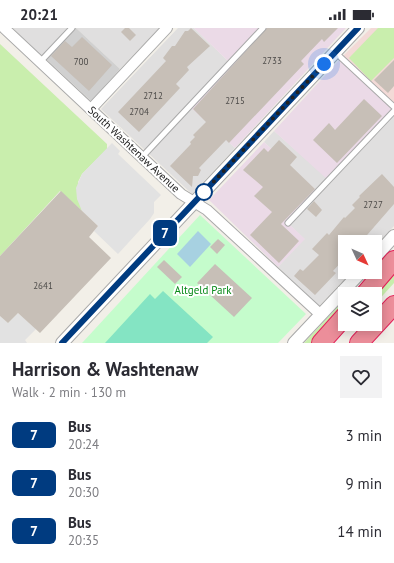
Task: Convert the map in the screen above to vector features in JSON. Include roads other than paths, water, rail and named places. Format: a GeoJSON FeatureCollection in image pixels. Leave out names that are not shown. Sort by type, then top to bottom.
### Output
{"type":"FeatureCollection","features":[{"type":"Feature","properties":{"kind":"highway"},"geometry":{"type":"LineString","coordinates":[[371,287],[394,260]]}},
{"type":"Feature","properties":{"kind":"highway"},"geometry":{"type":"LineString","coordinates":[[359,342],[394,305]]}},
{"type":"Feature","properties":{"kind":"highway"},"geometry":{"type":"LineString","coordinates":[[321,343],[338,324]]}},
{"type":"Feature","properties":{"kind":"street","name":"South Washtenaw Avenue"},"geometry":{"type":"LineString","coordinates":[[4,28],[181,194],[195,201],[320,315]]}},
{"type":"Feature","properties":{"kind":"street"},"geometry":{"type":"LineString","coordinates":[[91,109],[167,28]]}},
{"type":"Feature","properties":{"kind":"street"},"geometry":{"type":"LineString","coordinates":[[62,343],[358,28]]}},
{"type":"Feature","properties":{"kind":"street"},"geometry":{"type":"LineString","coordinates":[[382,249],[394,236]]}},
{"type":"Feature","properties":{"kind":"street"},"geometry":{"type":"LineString","coordinates":[[294,343],[353,279]]}},
{"type":"Feature","properties":{"kind":"lane"},"geometry":{"type":"LineString","coordinates":[[40,62],[72,28]]}},
{"type":"Feature","properties":{"kind":"lane"},"geometry":{"type":"LineString","coordinates":[[142,157],[263,28]]}},
{"type":"Feature","properties":{"kind":"lane"},"geometry":{"type":"LineString","coordinates":[[335,52],[394,107]]}},
{"type":"Feature","properties":{"kind":"lane"},"geometry":{"type":"LineString","coordinates":[[288,223],[394,111]]}},
{"type":"Feature","properties":{"kind":"water"},"geometry":{"type":"Polygon","coordinates":[[[198,231],[211,244],[190,267],[177,254],[198,231]]]}},
{"type":"Feature","properties":{"kind":"park label","name":"Altgeld Park"},"geometry":{"type":"Point","coordinates":[203,290]}}]}
